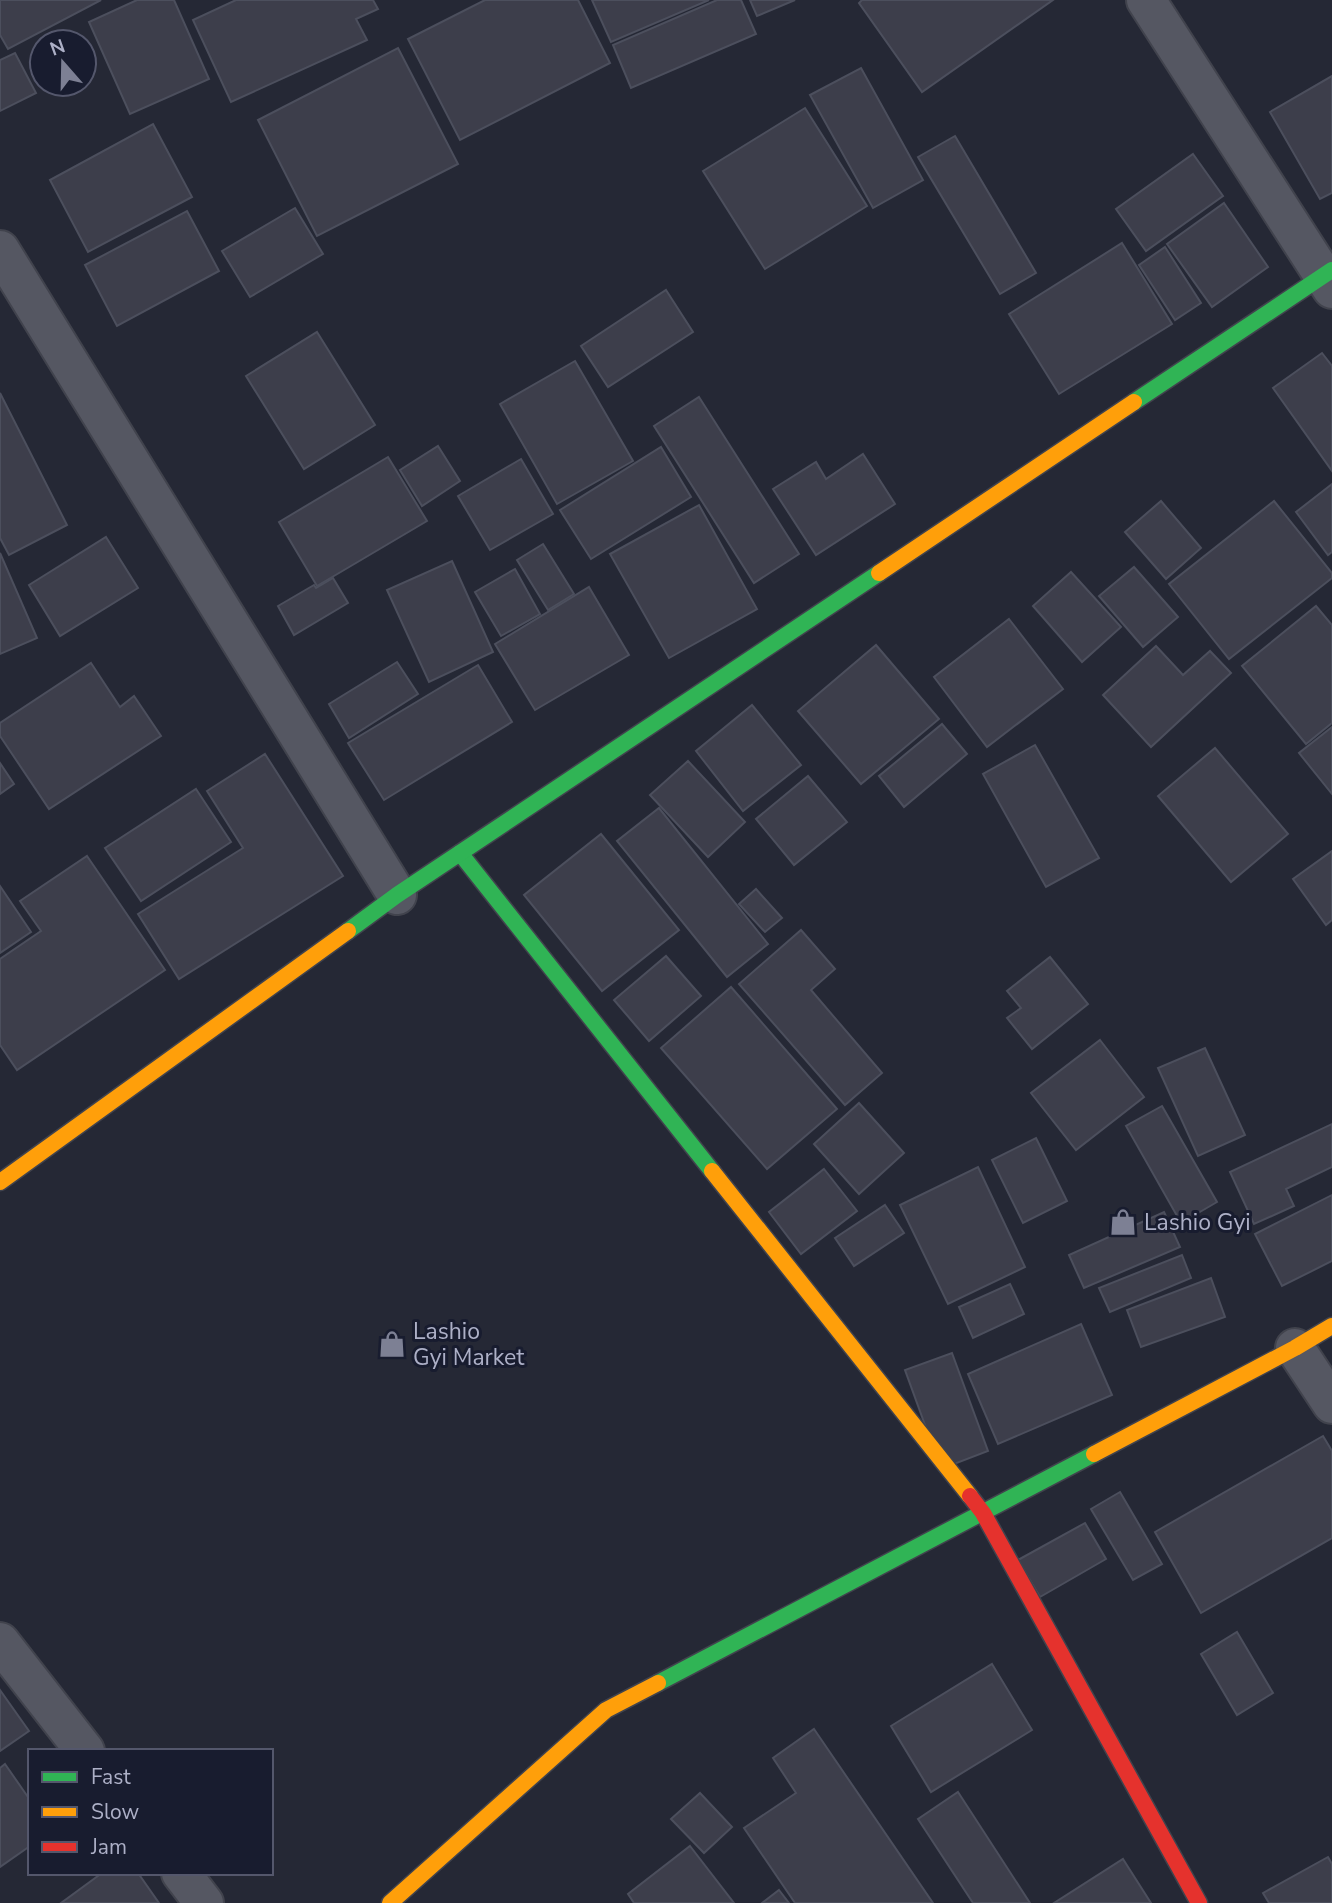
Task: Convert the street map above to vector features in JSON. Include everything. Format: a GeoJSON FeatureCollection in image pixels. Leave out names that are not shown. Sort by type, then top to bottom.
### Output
{"type":"FeatureCollection","features":[{"type":"Feature","properties":{"kind":"street"},"geometry":{"type":"LineString","coordinates":[[0,1182],[397,895],[1329,278],[1146,0]]}},
{"type":"Feature","properties":{"kind":"street"},"geometry":{"type":"LineString","coordinates":[[0,250],[397,895]]}},
{"type":"Feature","properties":{"kind":"street"},"geometry":{"type":"LineString","coordinates":[[460,853],[983,1513],[1199,1903]]}},
{"type":"Feature","properties":{"kind":"street"},"geometry":{"type":"LineString","coordinates":[[390,1903],[606,1710],[1295,1348],[1332,1326]]}},
{"type":"Feature","properties":{"kind":"street"},"geometry":{"type":"LineString","coordinates":[[1295,1348],[1332,1404]]}},
{"type":"Feature","properties":{"kind":"street"},"geometry":{"type":"LineString","coordinates":[[0,1642],[83,1749]]}},
{"type":"Feature","properties":{"kind":"street"},"geometry":{"type":"LineString","coordinates":[[183,1875],[204,1903]]}},
{"type":"Feature","properties":{"kind":"building"},"geometry":{"type":"Polygon","coordinates":[[[0,0],[101,0],[48,28],[28,28],[28,38],[8,49],[0,35],[0,0]]]}},
{"type":"Feature","properties":{"kind":"building"},"geometry":{"type":"Polygon","coordinates":[[[137,0],[174,0],[209,79],[130,114],[98,42],[98,28],[92,28],[89,22],[137,0]]]}},
{"type":"Feature","properties":{"kind":"building"},"geometry":{"type":"Polygon","coordinates":[[[236,0],[373,0],[378,9],[356,19],[367,40],[231,102],[193,20],[236,0]]]}},
{"type":"Feature","properties":{"kind":"building"},"geometry":{"type":"Polygon","coordinates":[[[485,0],[578,0],[610,63],[460,140],[408,39],[485,0]]]}},
{"type":"Feature","properties":{"kind":"building"},"geometry":{"type":"Polygon","coordinates":[[[592,0],[709,0],[611,42],[592,0]]]}},
{"type":"Feature","properties":{"kind":"building"},"geometry":{"type":"Polygon","coordinates":[[[717,0],[741,0],[756,34],[631,88],[613,45],[717,0]]]}},
{"type":"Feature","properties":{"kind":"building"},"geometry":{"type":"Polygon","coordinates":[[[750,0],[795,0],[757,16],[750,0]]]}},
{"type":"Feature","properties":{"kind":"building"},"geometry":{"type":"Polygon","coordinates":[[[862,0],[1053,0],[922,92],[859,3],[862,0]]]}},
{"type":"Feature","properties":{"kind":"building"},"geometry":{"type":"Polygon","coordinates":[[[398,48],[458,164],[317,236],[258,120],[398,48]]]}},
{"type":"Feature","properties":{"kind":"building"},"geometry":{"type":"Polygon","coordinates":[[[15,53],[28,78],[28,97],[0,111],[0,60],[15,53]]]}},
{"type":"Feature","properties":{"kind":"building"},"geometry":{"type":"Polygon","coordinates":[[[861,68],[923,180],[873,208],[810,95],[861,68]]]}},
{"type":"Feature","properties":{"kind":"building"},"geometry":{"type":"Polygon","coordinates":[[[1332,76],[1332,193],[1320,199],[1270,112],[1332,76]]]}},
{"type":"Feature","properties":{"kind":"building"},"geometry":{"type":"Polygon","coordinates":[[[805,108],[867,206],[765,269],[703,171],[805,108]]]}},
{"type":"Feature","properties":{"kind":"building"},"geometry":{"type":"Polygon","coordinates":[[[153,124],[192,197],[88,252],[50,180],[153,124]]]}},
{"type":"Feature","properties":{"kind":"building"},"geometry":{"type":"Polygon","coordinates":[[[955,136],[1036,273],[1000,294],[918,157],[955,136]]]}},
{"type":"Feature","properties":{"kind":"building"},"geometry":{"type":"Polygon","coordinates":[[[1193,154],[1223,196],[1146,251],[1116,209],[1193,154]]]}},
{"type":"Feature","properties":{"kind":"building"},"geometry":{"type":"Polygon","coordinates":[[[1224,203],[1268,267],[1212,307],[1167,244],[1224,203]]]}},
{"type":"Feature","properties":{"kind":"building"},"geometry":{"type":"Polygon","coordinates":[[[295,208],[323,254],[250,297],[222,251],[295,208]]]}},
{"type":"Feature","properties":{"kind":"building"},"geometry":{"type":"Polygon","coordinates":[[[187,211],[219,271],[117,326],[85,265],[187,211]]]}},
{"type":"Feature","properties":{"kind":"building"},"geometry":{"type":"Polygon","coordinates":[[[1122,243],[1172,324],[1059,394],[1009,314],[1122,243]]]}},
{"type":"Feature","properties":{"kind":"building"},"geometry":{"type":"Polygon","coordinates":[[[1165,247],[1201,303],[1175,320],[1139,265],[1165,247]]]}},
{"type":"Feature","properties":{"kind":"building"},"geometry":{"type":"Polygon","coordinates":[[[666,290],[693,332],[608,387],[581,346],[666,290]]]}},
{"type":"Feature","properties":{"kind":"building"},"geometry":{"type":"Polygon","coordinates":[[[317,332],[375,425],[304,469],[246,376],[317,332]]]}},
{"type":"Feature","properties":{"kind":"building"},"geometry":{"type":"Polygon","coordinates":[[[1322,353],[1332,366],[1332,471],[1273,388],[1322,353]]]}},
{"type":"Feature","properties":{"kind":"building"},"geometry":{"type":"Polygon","coordinates":[[[575,361],[633,461],[557,504],[500,404],[575,361]]]}},
{"type":"Feature","properties":{"kind":"building"},"geometry":{"type":"Polygon","coordinates":[[[0,393],[67,525],[9,555],[0,538],[0,393]]]}},
{"type":"Feature","properties":{"kind":"building"},"geometry":{"type":"Polygon","coordinates":[[[699,397],[799,554],[754,583],[654,426],[699,397]]]}},
{"type":"Feature","properties":{"kind":"building"},"geometry":{"type":"Polygon","coordinates":[[[438,446],[460,481],[422,506],[400,470],[438,446]]]}},
{"type":"Feature","properties":{"kind":"building"},"geometry":{"type":"Polygon","coordinates":[[[661,447],[691,497],[591,559],[560,510],[661,447]]]}},
{"type":"Feature","properties":{"kind":"building"},"geometry":{"type":"Polygon","coordinates":[[[863,454],[895,504],[816,555],[773,489],[816,462],[826,479],[863,454]]]}},
{"type":"Feature","properties":{"kind":"building"},"geometry":{"type":"Polygon","coordinates":[[[388,457],[427,521],[317,586],[279,522],[388,457]]]}},
{"type":"Feature","properties":{"kind":"building"},"geometry":{"type":"Polygon","coordinates":[[[521,459],[553,514],[490,550],[458,496],[521,459]]]}},
{"type":"Feature","properties":{"kind":"building"},"geometry":{"type":"Polygon","coordinates":[[[1332,484],[1332,552],[1328,555],[1296,512],[1332,484]]]}},
{"type":"Feature","properties":{"kind":"building"},"geometry":{"type":"Polygon","coordinates":[[[1161,501],[1201,548],[1166,579],[1125,532],[1161,501]]]}},
{"type":"Feature","properties":{"kind":"building"},"geometry":{"type":"Polygon","coordinates":[[[1274,501],[1332,573],[1332,578],[1229,659],[1169,584],[1274,501]]]}},
{"type":"Feature","properties":{"kind":"building"},"geometry":{"type":"Polygon","coordinates":[[[699,505],[757,609],[669,658],[610,554],[699,505]]]}},
{"type":"Feature","properties":{"kind":"building"},"geometry":{"type":"Polygon","coordinates":[[[106,537],[138,588],[60,636],[29,585],[106,537]]]}},
{"type":"Feature","properties":{"kind":"building"},"geometry":{"type":"Polygon","coordinates":[[[543,544],[574,594],[548,610],[517,560],[543,544]]]}},
{"type":"Feature","properties":{"kind":"building"},"geometry":{"type":"Polygon","coordinates":[[[0,553],[37,638],[0,654],[0,553]]]}},
{"type":"Feature","properties":{"kind":"building"},"geometry":{"type":"Polygon","coordinates":[[[452,561],[493,652],[429,682],[387,590],[452,561]]]}},
{"type":"Feature","properties":{"kind":"building"},"geometry":{"type":"Polygon","coordinates":[[[1134,567],[1178,617],[1143,647],[1099,596],[1134,567]]]}},
{"type":"Feature","properties":{"kind":"building"},"geometry":{"type":"Polygon","coordinates":[[[515,569],[540,614],[501,636],[475,592],[515,569]]]}},
{"type":"Feature","properties":{"kind":"building"},"geometry":{"type":"Polygon","coordinates":[[[1071,572],[1121,627],[1082,662],[1033,606],[1071,572]]]}},
{"type":"Feature","properties":{"kind":"building"},"geometry":{"type":"Polygon","coordinates":[[[333,578],[348,603],[294,635],[278,606],[314,585],[316,588],[333,578]]]}},
{"type":"Feature","properties":{"kind":"building"},"geometry":{"type":"Polygon","coordinates":[[[589,587],[629,655],[535,710],[495,644],[589,587]]]}},
{"type":"Feature","properties":{"kind":"building"},"geometry":{"type":"Polygon","coordinates":[[[1316,606],[1332,625],[1332,723],[1306,744],[1242,666],[1316,606]]]}},
{"type":"Feature","properties":{"kind":"building"},"geometry":{"type":"Polygon","coordinates":[[[1009,619],[1063,689],[987,747],[934,677],[1009,619]]]}},
{"type":"Feature","properties":{"kind":"building"},"geometry":{"type":"Polygon","coordinates":[[[876,645],[939,719],[861,784],[798,711],[876,645]]]}},
{"type":"Feature","properties":{"kind":"building"},"geometry":{"type":"Polygon","coordinates":[[[1156,646],[1183,675],[1210,651],[1231,673],[1151,747],[1103,695],[1156,646]]]}},
{"type":"Feature","properties":{"kind":"building"},"geometry":{"type":"Polygon","coordinates":[[[397,662],[418,694],[349,738],[329,704],[397,662]]]}},
{"type":"Feature","properties":{"kind":"building"},"geometry":{"type":"Polygon","coordinates":[[[91,663],[120,707],[134,696],[161,736],[49,809],[0,736],[0,723],[91,663]]]}},
{"type":"Feature","properties":{"kind":"building"},"geometry":{"type":"Polygon","coordinates":[[[478,665],[512,722],[384,800],[348,743],[478,665]]]}},
{"type":"Feature","properties":{"kind":"building"},"geometry":{"type":"Polygon","coordinates":[[[752,705],[801,765],[743,811],[696,751],[752,705]]]}},
{"type":"Feature","properties":{"kind":"building"},"geometry":{"type":"Polygon","coordinates":[[[942,724],[967,754],[904,807],[879,776],[942,724]]]}},
{"type":"Feature","properties":{"kind":"building"},"geometry":{"type":"Polygon","coordinates":[[[1332,727],[1332,794],[1299,753],[1332,727]]]}},
{"type":"Feature","properties":{"kind":"building"},"geometry":{"type":"Polygon","coordinates":[[[1035,745],[1099,858],[1046,887],[983,774],[1035,745]]]}},
{"type":"Feature","properties":{"kind":"building"},"geometry":{"type":"Polygon","coordinates":[[[1215,748],[1288,834],[1231,882],[1158,796],[1215,748]]]}},
{"type":"Feature","properties":{"kind":"building"},"geometry":{"type":"Polygon","coordinates":[[[265,754],[343,876],[179,979],[138,914],[243,848],[207,791],[265,754]]]}},
{"type":"Feature","properties":{"kind":"building"},"geometry":{"type":"Polygon","coordinates":[[[688,761],[745,822],[708,857],[650,795],[688,761]]]}},
{"type":"Feature","properties":{"kind":"building"},"geometry":{"type":"Polygon","coordinates":[[[0,763],[14,784],[0,794],[0,763]]]}},
{"type":"Feature","properties":{"kind":"building"},"geometry":{"type":"Polygon","coordinates":[[[808,776],[847,822],[794,865],[756,819],[808,776]]]}},
{"type":"Feature","properties":{"kind":"building"},"geometry":{"type":"Polygon","coordinates":[[[196,789],[231,842],[141,901],[105,848],[196,789]]]}},
{"type":"Feature","properties":{"kind":"building"},"geometry":{"type":"Polygon","coordinates":[[[659,808],[768,944],[727,977],[617,841],[659,808]]]}},
{"type":"Feature","properties":{"kind":"building"},"geometry":{"type":"Polygon","coordinates":[[[601,834],[679,930],[602,991],[524,895],[601,834]]]}},
{"type":"Feature","properties":{"kind":"building"},"geometry":{"type":"Polygon","coordinates":[[[1332,851],[1332,920],[1326,925],[1293,879],[1332,851]]]}},
{"type":"Feature","properties":{"kind":"building"},"geometry":{"type":"Polygon","coordinates":[[[87,856],[165,970],[17,1070],[0,1045],[0,959],[41,931],[20,901],[87,856]]]}},
{"type":"Feature","properties":{"kind":"building"},"geometry":{"type":"Polygon","coordinates":[[[0,886],[31,932],[0,953],[0,886]]]}},
{"type":"Feature","properties":{"kind":"building"},"geometry":{"type":"Polygon","coordinates":[[[756,889],[782,918],[765,932],[739,904],[756,889]]]}},
{"type":"Feature","properties":{"kind":"building"},"geometry":{"type":"Polygon","coordinates":[[[801,930],[835,969],[811,990],[882,1073],[845,1105],[739,984],[801,930]]]}},
{"type":"Feature","properties":{"kind":"building"},"geometry":{"type":"Polygon","coordinates":[[[666,956],[701,996],[649,1041],[614,1000],[666,956]]]}},
{"type":"Feature","properties":{"kind":"building"},"geometry":{"type":"Polygon","coordinates":[[[1050,957],[1088,1004],[1032,1049],[1007,1018],[1021,1008],[1007,991],[1050,957]]]}},
{"type":"Feature","properties":{"kind":"building"},"geometry":{"type":"Polygon","coordinates":[[[731,987],[837,1109],[767,1169],[661,1048],[731,987]]]}},
{"type":"Feature","properties":{"kind":"building"},"geometry":{"type":"Polygon","coordinates":[[[1100,1040],[1144,1097],[1076,1150],[1031,1093],[1100,1040]]]}},
{"type":"Feature","properties":{"kind":"building"},"geometry":{"type":"Polygon","coordinates":[[[1205,1048],[1245,1135],[1198,1156],[1158,1068],[1205,1048]]]}},
{"type":"Feature","properties":{"kind":"building"},"geometry":{"type":"Polygon","coordinates":[[[859,1103],[904,1153],[859,1194],[814,1144],[859,1103]]]}},
{"type":"Feature","properties":{"kind":"building"},"geometry":{"type":"Polygon","coordinates":[[[1162,1106],[1217,1202],[1181,1223],[1126,1126],[1162,1106]]]}},
{"type":"Feature","properties":{"kind":"building"},"geometry":{"type":"Polygon","coordinates":[[[1332,1124],[1332,1167],[1286,1189],[1294,1206],[1254,1224],[1230,1172],[1332,1124]]]}},
{"type":"Feature","properties":{"kind":"building"},"geometry":{"type":"Polygon","coordinates":[[[1036,1138],[1067,1201],[1023,1223],[992,1160],[1036,1138]]]}},
{"type":"Feature","properties":{"kind":"building"},"geometry":{"type":"Polygon","coordinates":[[[978,1167],[1025,1267],[948,1304],[900,1205],[978,1167]]]}},
{"type":"Feature","properties":{"kind":"building"},"geometry":{"type":"Polygon","coordinates":[[[824,1169],[857,1211],[801,1254],[769,1212],[824,1169]]]}},
{"type":"Feature","properties":{"kind":"building"},"geometry":{"type":"Polygon","coordinates":[[[1332,1195],[1332,1261],[1282,1286],[1255,1234],[1332,1195]]]}},
{"type":"Feature","properties":{"kind":"building"},"geometry":{"type":"Polygon","coordinates":[[[885,1205],[904,1233],[854,1266],[835,1238],[885,1205]]]}},
{"type":"Feature","properties":{"kind":"building"},"geometry":{"type":"Polygon","coordinates":[[[1164,1212],[1180,1247],[1084,1288],[1069,1255],[1164,1212]]]}},
{"type":"Feature","properties":{"kind":"building"},"geometry":{"type":"Polygon","coordinates":[[[1182,1255],[1191,1278],[1110,1312],[1099,1288],[1182,1255]]]}},
{"type":"Feature","properties":{"kind":"building"},"geometry":{"type":"Polygon","coordinates":[[[1211,1278],[1225,1317],[1141,1347],[1127,1310],[1211,1278]]]}},
{"type":"Feature","properties":{"kind":"building"},"geometry":{"type":"Polygon","coordinates":[[[1010,1284],[1024,1314],[973,1338],[959,1307],[1010,1284]]]}},
{"type":"Feature","properties":{"kind":"building"},"geometry":{"type":"Polygon","coordinates":[[[1081,1324],[1112,1395],[998,1444],[968,1374],[1081,1324]]]}},
{"type":"Feature","properties":{"kind":"building"},"geometry":{"type":"Polygon","coordinates":[[[952,1353],[988,1451],[941,1469],[905,1370],[952,1353]]]}},
{"type":"Feature","properties":{"kind":"building"},"geometry":{"type":"Polygon","coordinates":[[[1323,1436],[1332,1451],[1332,1538],[1201,1613],[1155,1532],[1323,1436]]]}},
{"type":"Feature","properties":{"kind":"building"},"geometry":{"type":"Polygon","coordinates":[[[1120,1492],[1162,1564],[1133,1580],[1091,1509],[1120,1492]]]}},
{"type":"Feature","properties":{"kind":"building"},"geometry":{"type":"Polygon","coordinates":[[[1085,1523],[1106,1559],[1040,1597],[1018,1560],[1085,1523]]]}},
{"type":"Feature","properties":{"kind":"building"},"geometry":{"type":"Polygon","coordinates":[[[1237,1632],[1273,1693],[1237,1715],[1201,1654],[1237,1632]]]}},
{"type":"Feature","properties":{"kind":"building"},"geometry":{"type":"Polygon","coordinates":[[[992,1664],[1032,1730],[931,1792],[891,1726],[992,1664]]]}},
{"type":"Feature","properties":{"kind":"building"},"geometry":{"type":"Polygon","coordinates":[[[0,1690],[29,1731],[0,1751],[0,1690]]]}},
{"type":"Feature","properties":{"kind":"building"},"geometry":{"type":"Polygon","coordinates":[[[814,1729],[933,1903],[795,1903],[744,1828],[796,1793],[773,1758],[814,1729]]]}},
{"type":"Feature","properties":{"kind":"building"},"geometry":{"type":"Polygon","coordinates":[[[5,1764],[28,1797],[28,1847],[0,1867],[0,1768],[5,1764]]]}},
{"type":"Feature","properties":{"kind":"building"},"geometry":{"type":"Polygon","coordinates":[[[958,1792],[1030,1903],[973,1903],[918,1819],[958,1792]]]}},
{"type":"Feature","properties":{"kind":"building"},"geometry":{"type":"Polygon","coordinates":[[[700,1793],[732,1827],[704,1853],[671,1819],[700,1793]]]}},
{"type":"Feature","properties":{"kind":"building"},"geometry":{"type":"Polygon","coordinates":[[[690,1846],[734,1903],[634,1903],[628,1894],[690,1846]]]}},
{"type":"Feature","properties":{"kind":"building"},"geometry":{"type":"Polygon","coordinates":[[[1328,1857],[1332,1864],[1332,1903],[1269,1903],[1263,1893],[1328,1857]]]}},
{"type":"Feature","properties":{"kind":"building"},"geometry":{"type":"Polygon","coordinates":[[[1123,1859],[1151,1903],[1054,1903],[1123,1859]]]}},
{"type":"Feature","properties":{"kind":"building"},"geometry":{"type":"Polygon","coordinates":[[[99,1875],[139,1875],[159,1903],[61,1903],[99,1875]]]}},
{"type":"Feature","properties":{"kind":"building"},"geometry":{"type":"Polygon","coordinates":[[[779,1890],[789,1903],[762,1903],[779,1890]]]}},
{"type":"Feature","properties":{"kind":"traffic: fast"},"geometry":{"type":"LineString","coordinates":[[1134,402],[1332,270]]}},
{"type":"Feature","properties":{"kind":"traffic: fast"},"geometry":{"type":"LineString","coordinates":[[348,931],[397,895],[879,573]]}},
{"type":"Feature","properties":{"kind":"traffic: fast"},"geometry":{"type":"LineString","coordinates":[[460,853],[712,1171]]}},
{"type":"Feature","properties":{"kind":"traffic: fast"},"geometry":{"type":"LineString","coordinates":[[658,1683],[1094,1454]]}},
{"type":"Feature","properties":{"kind":"traffic: slow"},"geometry":{"type":"LineString","coordinates":[[879,573],[1134,402]]}},
{"type":"Feature","properties":{"kind":"traffic: slow"},"geometry":{"type":"LineString","coordinates":[[0,1182],[348,931]]}},
{"type":"Feature","properties":{"kind":"traffic: slow"},"geometry":{"type":"LineString","coordinates":[[712,1171],[970,1496]]}},
{"type":"Feature","properties":{"kind":"traffic: slow"},"geometry":{"type":"LineString","coordinates":[[1094,1454],[1332,1326]]}},
{"type":"Feature","properties":{"kind":"traffic: slow"},"geometry":{"type":"LineString","coordinates":[[390,1903],[606,1710],[658,1683]]}},
{"type":"Feature","properties":{"kind":"traffic: jam"},"geometry":{"type":"LineString","coordinates":[[970,1496],[983,1513],[1199,1903]]}},
{"type":"Feature","properties":{"kind":"place","name":"Lashio Gyi"},"geometry":{"type":"Point","coordinates":[1123,1222]}},
{"type":"Feature","properties":{"kind":"place","name":"Lashio Gyi Market"},"geometry":{"type":"Point","coordinates":[392,1344]}}]}
